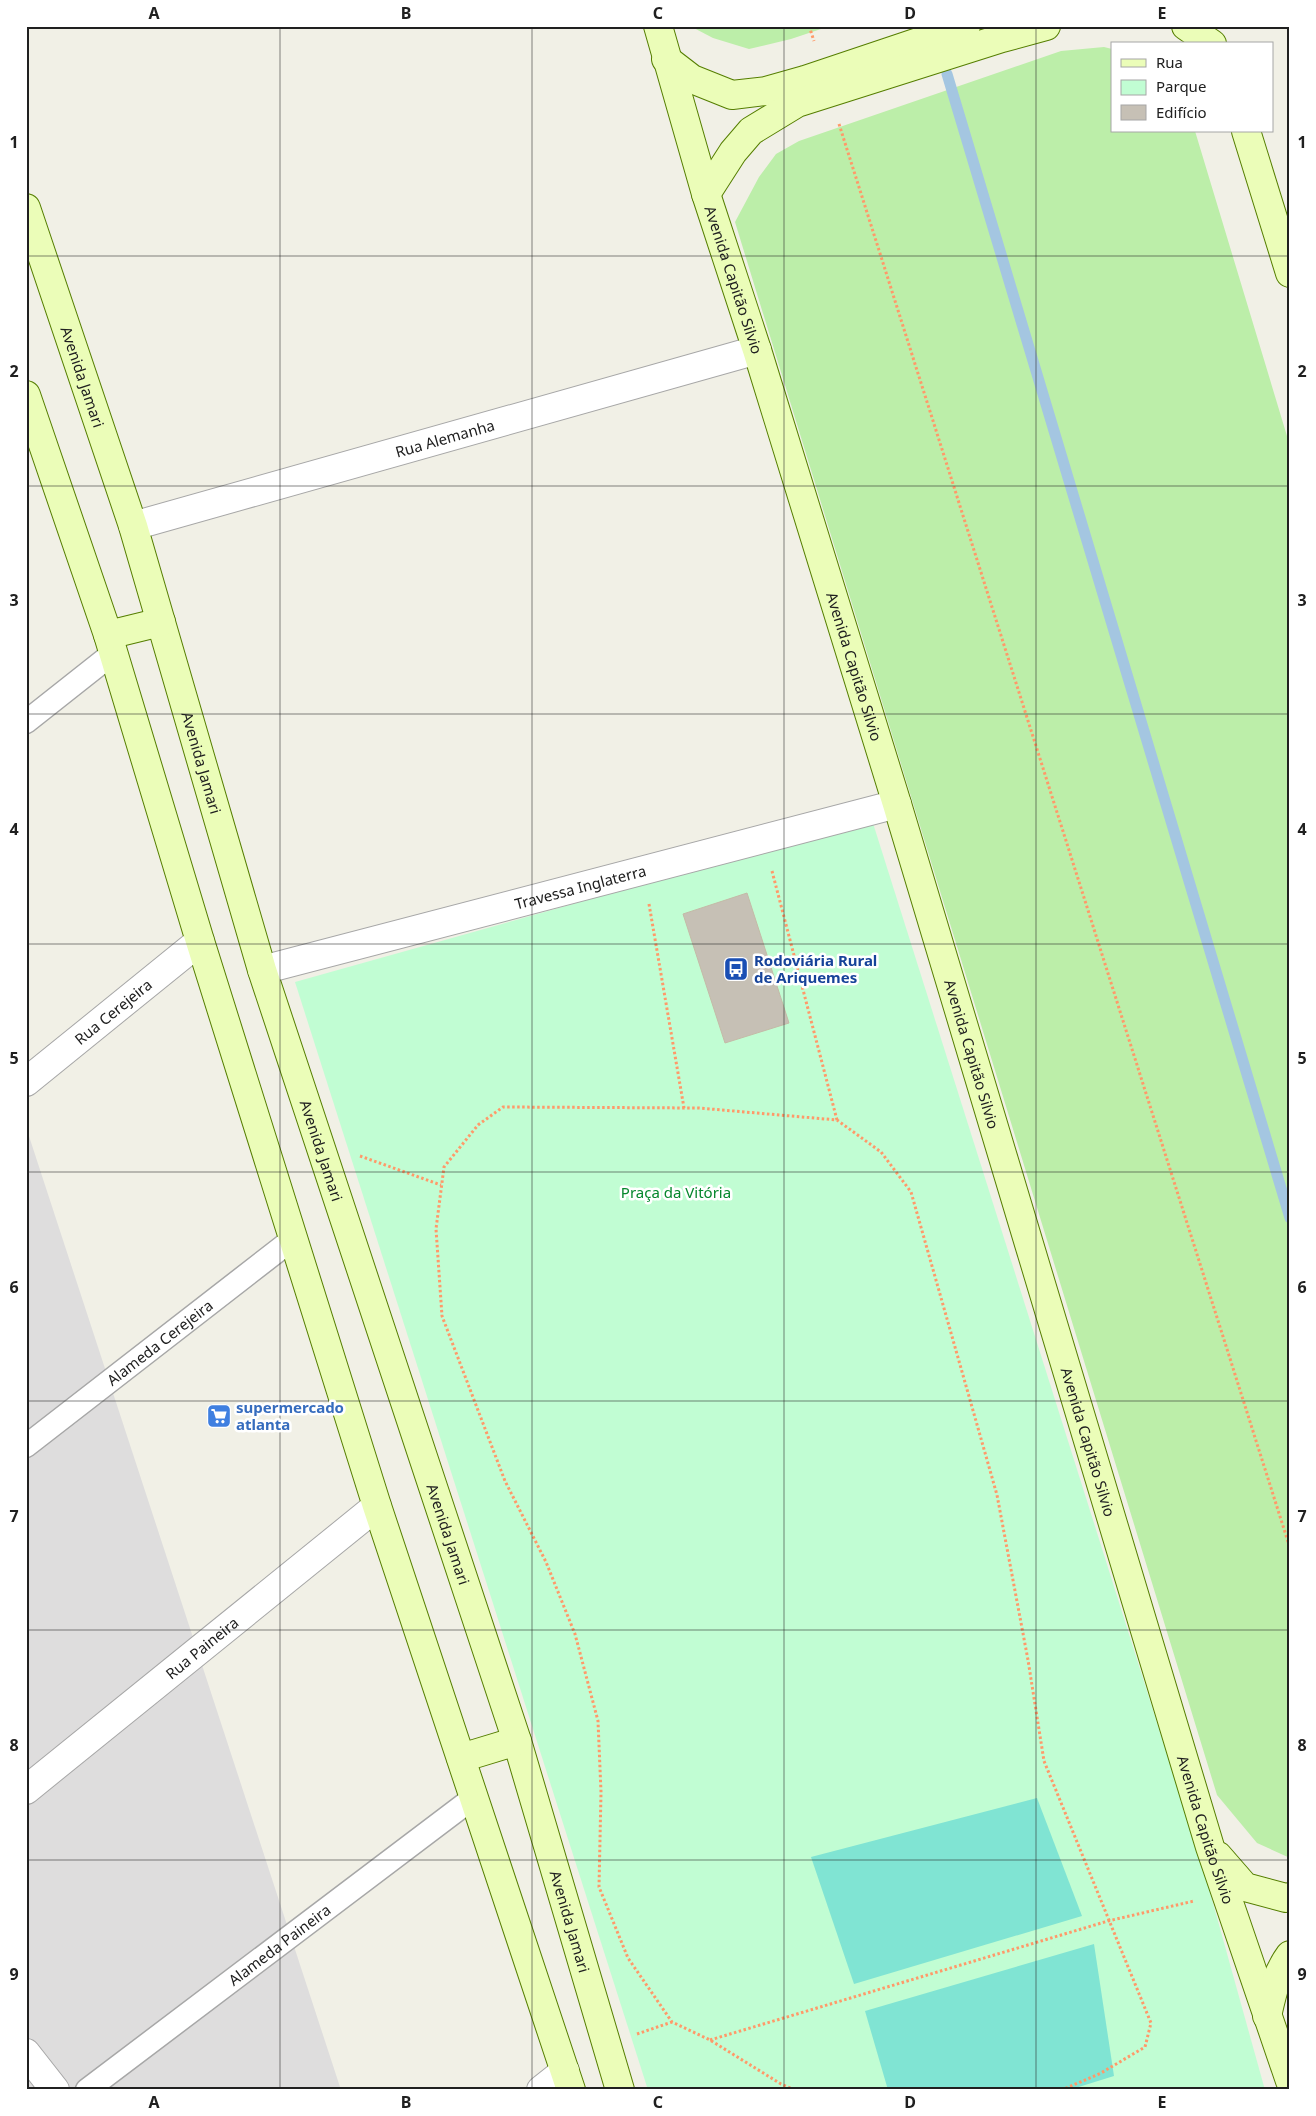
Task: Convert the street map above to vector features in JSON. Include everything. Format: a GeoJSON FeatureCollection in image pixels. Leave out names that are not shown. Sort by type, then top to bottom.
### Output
{"type":"FeatureCollection","features":[{"type":"Feature","properties":{"kind":"main road","name":"Avenida Capitão Silvio"},"geometry":{"type":"LineString","coordinates":[[658,26],[666,60],[706,194],[757,350],[897,804],[1210,1847],[1290,2081]]}},
{"type":"Feature","properties":{"kind":"main road"},"geometry":{"type":"LineString","coordinates":[[706,194],[733,152],[750,131],[827,84],[966,26]]}},
{"type":"Feature","properties":{"kind":"main road"},"geometry":{"type":"LineString","coordinates":[[666,60],[692,79],[732,95],[827,84],[1046,26]]}},
{"type":"Feature","properties":{"kind":"main road"},"geometry":{"type":"LineString","coordinates":[[1186,26],[1209,42]]}},
{"type":"Feature","properties":{"kind":"main road"},"geometry":{"type":"LineString","coordinates":[[1213,26],[1217,42]]}},
{"type":"Feature","properties":{"kind":"main road"},"geometry":{"type":"LineString","coordinates":[[1246,132],[1290,274]]}},
{"type":"Feature","properties":{"kind":"main road","name":"Avenida Jamari"},"geometry":{"type":"LineString","coordinates":[[26,208],[133,526],[262,970],[517,1740],[620,2090]]}},
{"type":"Feature","properties":{"kind":"main road"},"geometry":{"type":"LineString","coordinates":[[26,395],[110,644],[200,941],[377,1506],[568,2080]]}},
{"type":"Feature","properties":{"kind":"main road"},"geometry":{"type":"LineString","coordinates":[[110,644],[161,622]]}},
{"type":"Feature","properties":{"kind":"main road"},"geometry":{"type":"LineString","coordinates":[[461,1758],[517,1740]]}},
{"type":"Feature","properties":{"kind":"main road"},"geometry":{"type":"LineString","coordinates":[[1210,1847],[1245,1887],[1286,1898],[1290,1897]]}},
{"type":"Feature","properties":{"kind":"main road"},"geometry":{"type":"LineString","coordinates":[[1267,2016],[1273,1989],[1281,1967],[1290,1956]]}},
{"type":"Feature","properties":{"kind":"street","name":"Rua Alemanha"},"geometry":{"type":"LineString","coordinates":[[133,526],[757,350]]}},
{"type":"Feature","properties":{"kind":"street","name":"Travessa Inglaterra"},"geometry":{"type":"LineString","coordinates":[[262,970],[897,804]]}},
{"type":"Feature","properties":{"kind":"street","name":"Rua Cerejeira"},"geometry":{"type":"LineString","coordinates":[[26,1082],[200,941]]}},
{"type":"Feature","properties":{"kind":"street","name":"Rua Paineira"},"geometry":{"type":"LineString","coordinates":[[26,1790],[377,1506]]}},
{"type":"Feature","properties":{"kind":"street"},"geometry":{"type":"LineString","coordinates":[[26,2054],[56,2090]]}},
{"type":"Feature","properties":{"kind":"street"},"geometry":{"type":"LineString","coordinates":[[541,2090],[568,2080]]}},
{"type":"Feature","properties":{"kind":"lane"},"geometry":{"type":"LineString","coordinates":[[26,722],[110,644]]}},
{"type":"Feature","properties":{"kind":"lane","name":"Alameda Cerejeira"},"geometry":{"type":"LineString","coordinates":[[26,1446],[294,1238]]}},
{"type":"Feature","properties":{"kind":"lane","name":"Alameda Paineira"},"geometry":{"type":"LineString","coordinates":[[87,2090],[473,1798]]}},
{"type":"Feature","properties":{"kind":"path"},"geometry":{"type":"LineString","coordinates":[[809,26],[1290,1548]]}},
{"type":"Feature","properties":{"kind":"path"},"geometry":{"type":"LineString","coordinates":[[764,839],[837,1120]]}},
{"type":"Feature","properties":{"kind":"path"},"geometry":{"type":"LineString","coordinates":[[643,870],[684,1108]]}},
{"type":"Feature","properties":{"kind":"path"},"geometry":{"type":"LineString","coordinates":[[795,2090],[781,2084],[710,2040],[672,2022],[628,1958],[599,1887],[601,1792],[598,1722],[575,1634],[546,1562],[504,1481],[442,1316],[436,1229],[444,1167],[478,1126],[503,1107],[684,1108],[837,1120],[881,1152],[911,1192],[997,1495],[1028,1660],[1044,1762],[1151,2023],[1145,2047],[1101,2073],[1062,2090]]}},
{"type":"Feature","properties":{"kind":"path"},"geometry":{"type":"LineString","coordinates":[[318,1140],[441,1185]]}},
{"type":"Feature","properties":{"kind":"path"},"geometry":{"type":"LineString","coordinates":[[710,2040],[1108,1921],[1226,1894]]}},
{"type":"Feature","properties":{"kind":"shaded area"},"geometry":{"type":"Polygon","coordinates":[[[26,1127],[341,2090],[26,2090],[26,1127]]]}},
{"type":"Feature","properties":{"kind":"shaded area"},"geometry":{"type":"Polygon","coordinates":[[[1037,1798],[1082,1916],[854,1984],[811,1857],[1037,1798]]]}},
{"type":"Feature","properties":{"kind":"shaded area"},"geometry":{"type":"Polygon","coordinates":[[[1094,1944],[1114,2076],[1069,2090],[888,2090],[865,2011],[1094,1944]]]}},
{"type":"Feature","properties":{"kind":"green space"},"geometry":{"type":"Polygon","coordinates":[[[690,26],[830,26],[791,39],[749,49],[713,38],[690,26]]]}},
{"type":"Feature","properties":{"kind":"green space"},"geometry":{"type":"Polygon","coordinates":[[[1104,47],[1111,49],[1111,132],[1195,132],[1290,446],[1290,1858],[1257,1843],[1217,1795],[735,222],[759,177],[776,154],[799,141],[1061,51],[1104,47]]]}},
{"type":"Feature","properties":{"kind":"green space","name":"Praça da Vitória"},"geometry":{"type":"Polygon","coordinates":[[[872,820],[1206,1878],[1265,2090],[648,2090],[295,982],[872,820]]]}},
{"type":"Feature","properties":{"kind":"building","name":"Rodoviária Rural de Ariquemes"},"geometry":{"type":"Polygon","coordinates":[[[747,893],[789,1023],[725,1043],[683,914],[747,893]]]}},
{"type":"Feature","properties":{"kind":"waterway"},"geometry":{"type":"LineString","coordinates":[[947,74],[1290,1218]]}},
{"type":"Feature","properties":{"kind":"place","name":"Rodoviária Rural de Ariquemes"},"geometry":{"type":"Point","coordinates":[736,969]}},
{"type":"Feature","properties":{"kind":"place","name":"supermercado atlanta"},"geometry":{"type":"Point","coordinates":[219,1416]}}]}
